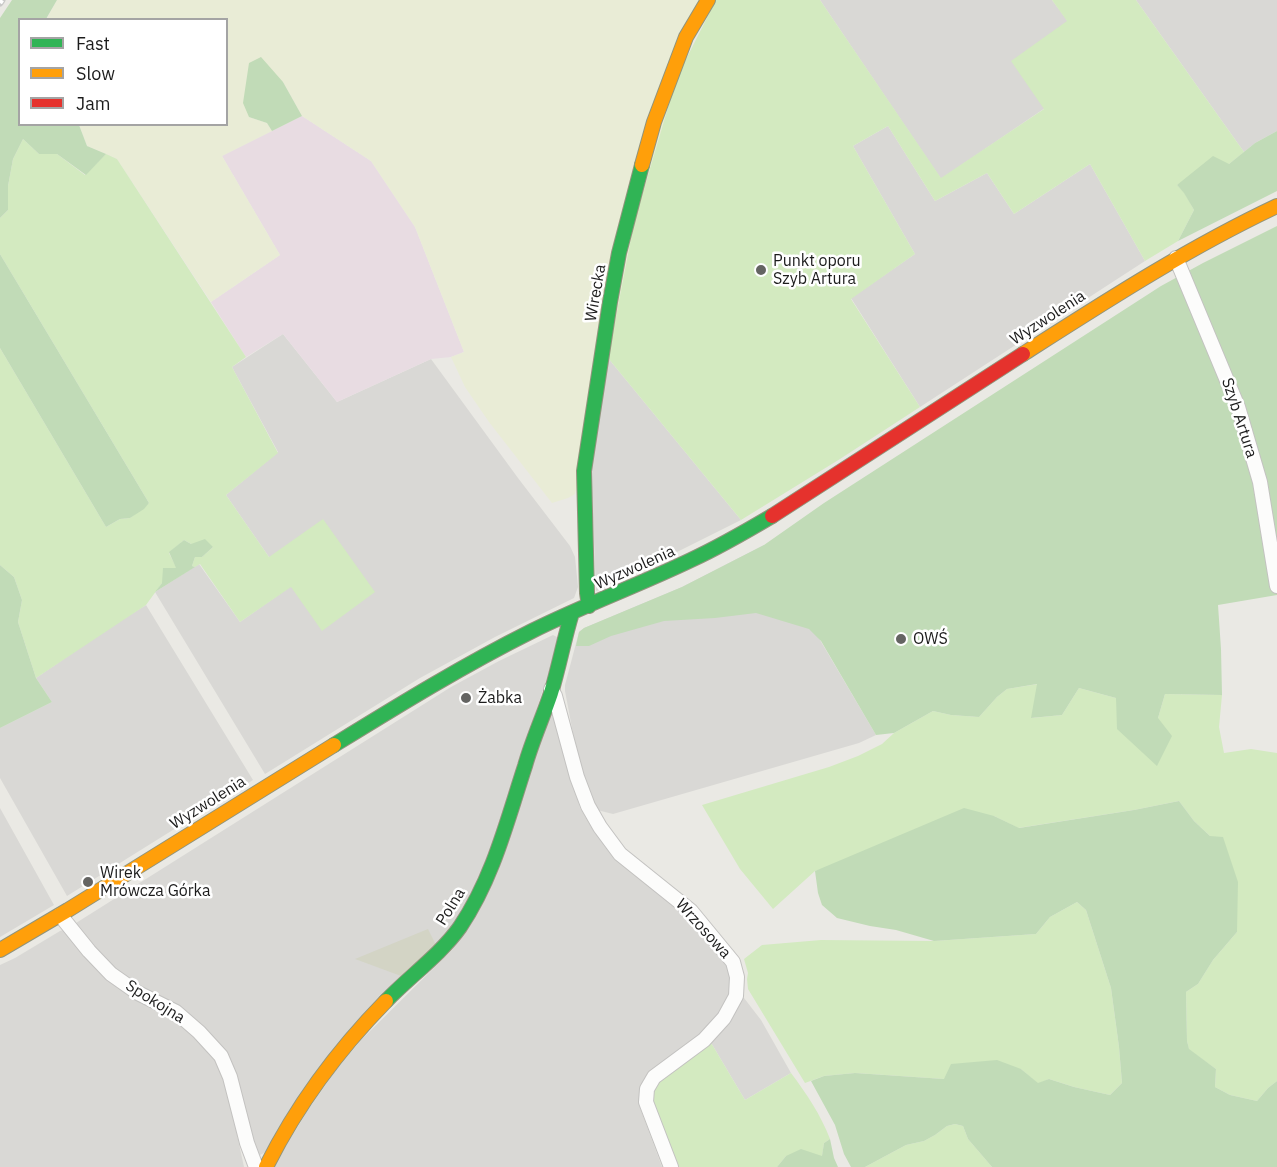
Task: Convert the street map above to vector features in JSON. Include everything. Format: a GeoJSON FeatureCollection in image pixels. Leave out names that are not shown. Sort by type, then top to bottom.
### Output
{"type":"FeatureCollection","features":[{"type":"Feature","properties":{"kind":"street","name":"Wirecka"},"geometry":{"type":"LineString","coordinates":[[589,606],[586,593],[585,471],[619,253],[654,122],[686,37],[708,0]]}},
{"type":"Feature","properties":{"kind":"street","name":"Wyzwolenia"},"geometry":{"type":"LineString","coordinates":[[0,950],[416,694],[474,661],[534,630],[692,560],[779,512],[1121,291],[1176,258],[1277,206]]}},
{"type":"Feature","properties":{"kind":"street","name":"Szyb Artura"},"geometry":{"type":"LineString","coordinates":[[1176,258],[1238,407],[1260,482],[1277,586]]}},
{"type":"Feature","properties":{"kind":"street","name":"Polna"},"geometry":{"type":"LineString","coordinates":[[266,1167],[278,1142],[330,1063],[394,993],[444,947],[472,908],[489,873],[503,834],[551,689],[572,613]]}},
{"type":"Feature","properties":{"kind":"street","name":"Wrzosowa"},"geometry":{"type":"LineString","coordinates":[[551,689],[555,696],[577,777],[588,806],[600,827],[620,854],[691,911],[733,962],[737,977],[736,996],[724,1018],[704,1040],[654,1077],[647,1089],[646,1102],[671,1167]]}},
{"type":"Feature","properties":{"kind":"street","name":"Spokojna"},"geometry":{"type":"LineString","coordinates":[[60,915],[111,974],[138,993],[176,1012],[221,1056],[230,1077],[247,1143],[256,1167]]}},
{"type":"Feature","properties":{"kind":"shaded area"},"geometry":{"type":"Polygon","coordinates":[[[820,0],[1052,0],[1068,21],[1045,108],[941,179],[820,0]]]}},
{"type":"Feature","properties":{"kind":"shaded area"},"geometry":{"type":"Polygon","coordinates":[[[1136,0],[1277,0],[1277,131],[1244,152],[1136,0]]]}},
{"type":"Feature","properties":{"kind":"shaded area"},"geometry":{"type":"Polygon","coordinates":[[[302,116],[371,161],[415,227],[464,352],[451,357],[431,359],[337,402],[283,334],[246,357],[211,302],[280,255],[222,156],[302,116]]]}},
{"type":"Feature","properties":{"kind":"shaded area"},"geometry":{"type":"Polygon","coordinates":[[[888,126],[935,201],[987,173],[1014,214],[1090,164],[1145,261],[920,407],[851,298],[915,254],[853,146],[888,126]]]}},
{"type":"Feature","properties":{"kind":"shaded area"},"geometry":{"type":"Polygon","coordinates":[[[283,334],[337,402],[431,359],[570,546],[575,557],[578,587],[574,598],[495,637],[420,678],[265,774],[155,592],[199,564],[240,622],[291,586],[375,592],[269,557],[226,495],[278,452],[232,367],[283,334]]]}},
{"type":"Feature","properties":{"kind":"shaded area"},"geometry":{"type":"Polygon","coordinates":[[[608,358],[741,520],[596,591],[591,469],[608,358]]]}},
{"type":"Feature","properties":{"kind":"shaded area"},"geometry":{"type":"Polygon","coordinates":[[[764,545],[876,735],[859,743],[613,814],[597,810],[586,789],[565,691],[579,632],[682,587],[764,545]]]}},
{"type":"Feature","properties":{"kind":"shaded area"},"geometry":{"type":"Polygon","coordinates":[[[146,605],[253,780],[67,896],[0,778],[0,728],[52,702],[36,678],[146,605]]]}},
{"type":"Feature","properties":{"kind":"shaded area"},"geometry":{"type":"Polygon","coordinates":[[[553,635],[559,641],[481,879],[464,910],[264,1153],[260,1155],[255,1153],[227,1053],[116,973],[85,940],[76,923],[451,687],[553,635]]]}},
{"type":"Feature","properties":{"kind":"shaded area"},"geometry":{"type":"Polygon","coordinates":[[[553,709],[580,808],[594,832],[620,861],[674,902],[730,966],[732,990],[722,1013],[641,1092],[639,1105],[662,1167],[273,1167],[336,1070],[362,1039],[452,950],[553,709]]]}},
{"type":"Feature","properties":{"kind":"shaded area"},"geometry":{"type":"Polygon","coordinates":[[[0,808],[54,905],[0,937],[0,808]]]}},
{"type":"Feature","properties":{"kind":"shaded area"},"geometry":{"type":"Polygon","coordinates":[[[428,929],[437,947],[401,976],[355,959],[428,929]]]}},
{"type":"Feature","properties":{"kind":"shaded area"},"geometry":{"type":"Polygon","coordinates":[[[63,930],[199,1038],[223,1070],[244,1167],[0,1167],[0,965],[63,930]]]}},
{"type":"Feature","properties":{"kind":"shaded area"},"geometry":{"type":"Polygon","coordinates":[[[741,997],[761,1020],[791,1073],[745,1100],[710,1041],[741,997]]]}},
{"type":"Feature","properties":{"kind":"green space"},"geometry":{"type":"Polygon","coordinates":[[[12,0],[57,0],[47,18],[18,18],[18,126],[79,126],[87,146],[106,154],[86,175],[57,154],[39,154],[23,139],[13,159],[8,186],[8,210],[0,218],[0,18],[12,0]]]}},
{"type":"Feature","properties":{"kind":"green space"},"geometry":{"type":"Polygon","coordinates":[[[57,0],[700,0],[575,494],[552,503],[489,422],[465,387],[451,357],[464,352],[415,227],[371,161],[302,116],[283,82],[249,117],[267,123],[272,131],[222,156],[280,255],[211,302],[117,159],[87,146],[79,126],[228,126],[228,18],[47,18],[57,0]]]}},
{"type":"Feature","properties":{"kind":"green space"},"geometry":{"type":"Polygon","coordinates":[[[716,0],[820,0],[941,178],[1044,109],[1011,61],[1067,21],[1052,0],[1136,0],[1244,152],[1229,164],[1177,185],[1184,192],[1194,210],[1178,241],[1145,261],[1090,164],[1014,214],[987,173],[935,201],[888,126],[853,146],[915,254],[851,299],[920,407],[741,520],[608,358],[634,223],[677,77],[716,0]]]}},
{"type":"Feature","properties":{"kind":"green space"},"geometry":{"type":"Polygon","coordinates":[[[261,57],[283,82],[302,116],[272,131],[267,123],[249,117],[243,103],[249,63],[261,57]]]}},
{"type":"Feature","properties":{"kind":"green space"},"geometry":{"type":"Polygon","coordinates":[[[1277,131],[1277,191],[1178,241],[1194,210],[1177,185],[1213,156],[1229,164],[1255,143],[1277,131]]]}},
{"type":"Feature","properties":{"kind":"green space"},"geometry":{"type":"Polygon","coordinates":[[[23,139],[39,154],[57,154],[85,175],[106,154],[117,159],[246,357],[232,367],[278,453],[226,495],[269,557],[323,519],[375,592],[322,631],[291,587],[240,622],[200,564],[192,566],[195,557],[202,557],[213,547],[191,544],[184,540],[169,553],[177,569],[162,583],[146,605],[36,678],[18,622],[22,600],[14,577],[0,565],[0,348],[106,527],[120,519],[130,518],[149,503],[0,254],[0,218],[8,210],[8,186],[13,159],[23,139]]]}},
{"type":"Feature","properties":{"kind":"green space"},"geometry":{"type":"Polygon","coordinates":[[[1277,226],[1277,595],[1218,605],[1222,695],[1165,694],[1158,718],[1172,736],[1157,766],[1117,729],[1116,698],[1079,688],[1062,715],[1031,718],[1037,684],[1007,689],[979,717],[933,711],[894,733],[876,735],[821,641],[809,629],[756,613],[664,621],[611,636],[589,646],[576,646],[579,632],[584,628],[682,587],[764,545],[824,503],[1161,286],[1277,226]]]}},
{"type":"Feature","properties":{"kind":"green space"},"geometry":{"type":"Polygon","coordinates":[[[0,254],[149,503],[130,518],[120,519],[106,527],[0,348],[0,254]]]}},
{"type":"Feature","properties":{"kind":"green space"},"geometry":{"type":"Polygon","coordinates":[[[205,539],[213,547],[202,557],[195,557],[192,566],[195,567],[155,592],[162,583],[163,568],[176,568],[169,552],[184,540],[191,544],[205,539]]]}},
{"type":"Feature","properties":{"kind":"green space"},"geometry":{"type":"Polygon","coordinates":[[[0,565],[14,577],[22,600],[18,622],[36,678],[52,702],[0,728],[0,565]]]}},
{"type":"Feature","properties":{"kind":"green space"},"geometry":{"type":"Polygon","coordinates":[[[1038,684],[1032,718],[1062,715],[1079,688],[1116,698],[1158,718],[1165,694],[1222,695],[1219,727],[1224,753],[1251,749],[1277,753],[1277,1081],[1257,1101],[1230,1095],[1215,1087],[1216,1069],[1189,1050],[1186,992],[1198,984],[1213,960],[1237,932],[1210,836],[1194,821],[1179,801],[1018,828],[994,816],[815,871],[773,909],[740,869],[702,805],[829,767],[858,756],[882,744],[894,733],[933,711],[979,717],[1007,689],[1038,684]]]}},
{"type":"Feature","properties":{"kind":"green space"},"geometry":{"type":"Polygon","coordinates":[[[1179,801],[1194,821],[1210,836],[1223,837],[1238,882],[1237,932],[1213,960],[1198,984],[1186,992],[1189,1049],[1216,1069],[1215,1087],[1230,1095],[1257,1101],[1277,1081],[1277,1167],[992,1167],[968,1139],[963,1126],[955,1124],[947,1126],[924,1141],[906,1145],[865,1167],[851,1167],[844,1154],[835,1125],[811,1081],[824,1076],[855,1073],[944,1079],[951,1064],[997,1060],[1021,1069],[1038,1083],[1049,1079],[1110,1095],[1122,1083],[1119,1047],[1111,988],[1086,910],[1077,902],[1050,917],[1036,934],[934,941],[896,930],[837,918],[822,905],[815,871],[964,808],[994,816],[1019,828],[1179,801]]]}},
{"type":"Feature","properties":{"kind":"green space"},"geometry":{"type":"Polygon","coordinates":[[[1077,902],[1086,910],[1111,988],[1122,1083],[1110,1095],[1049,1079],[1038,1084],[1021,1069],[944,1079],[855,1073],[824,1076],[805,1083],[748,989],[748,973],[744,959],[762,945],[821,940],[934,941],[1036,934],[1050,917],[1077,902]]]}},
{"type":"Feature","properties":{"kind":"green space"},"geometry":{"type":"Polygon","coordinates":[[[710,1041],[745,1100],[791,1073],[813,1104],[830,1139],[824,1143],[822,1157],[786,1156],[777,1167],[676,1167],[651,1105],[651,1095],[658,1082],[710,1041]]]}},
{"type":"Feature","properties":{"kind":"green space"},"geometry":{"type":"Polygon","coordinates":[[[955,1124],[963,1126],[968,1139],[992,1167],[865,1167],[906,1145],[924,1141],[947,1126],[955,1124]]]}},
{"type":"Feature","properties":{"kind":"green space"},"geometry":{"type":"Polygon","coordinates":[[[830,1139],[838,1167],[777,1167],[786,1156],[801,1149],[822,1156],[824,1143],[830,1139]]]}},
{"type":"Feature","properties":{"kind":"traffic: fast"},"geometry":{"type":"LineString","coordinates":[[589,606],[584,471],[619,253],[642,165]]}},
{"type":"Feature","properties":{"kind":"traffic: fast"},"geometry":{"type":"LineString","coordinates":[[334,745],[507,644],[701,555],[772,516]]}},
{"type":"Feature","properties":{"kind":"traffic: fast"},"geometry":{"type":"LineString","coordinates":[[386,1001],[452,937],[482,889],[498,849],[551,693],[572,613]]}},
{"type":"Feature","properties":{"kind":"traffic: slow"},"geometry":{"type":"LineString","coordinates":[[642,165],[654,122],[686,37],[708,0]]}},
{"type":"Feature","properties":{"kind":"traffic: slow"},"geometry":{"type":"LineString","coordinates":[[1023,354],[1179,257],[1277,206]]}},
{"type":"Feature","properties":{"kind":"traffic: slow"},"geometry":{"type":"LineString","coordinates":[[0,950],[334,745]]}},
{"type":"Feature","properties":{"kind":"traffic: slow"},"geometry":{"type":"LineString","coordinates":[[266,1167],[291,1122],[319,1080],[351,1039],[386,1001]]}},
{"type":"Feature","properties":{"kind":"traffic: jam"},"geometry":{"type":"LineString","coordinates":[[772,516],[1023,354]]}},
{"type":"Feature","properties":{"kind":"place","name":"Punkt oporu Szyb Artura"},"geometry":{"type":"Point","coordinates":[761,270]}},
{"type":"Feature","properties":{"kind":"place","name":"OWŚ"},"geometry":{"type":"Point","coordinates":[901,639]}},
{"type":"Feature","properties":{"kind":"place","name":"Żabka"},"geometry":{"type":"Point","coordinates":[466,698]}},
{"type":"Feature","properties":{"kind":"place","name":"Wirek Mrówcza Górka"},"geometry":{"type":"Point","coordinates":[88,882]}}]}
